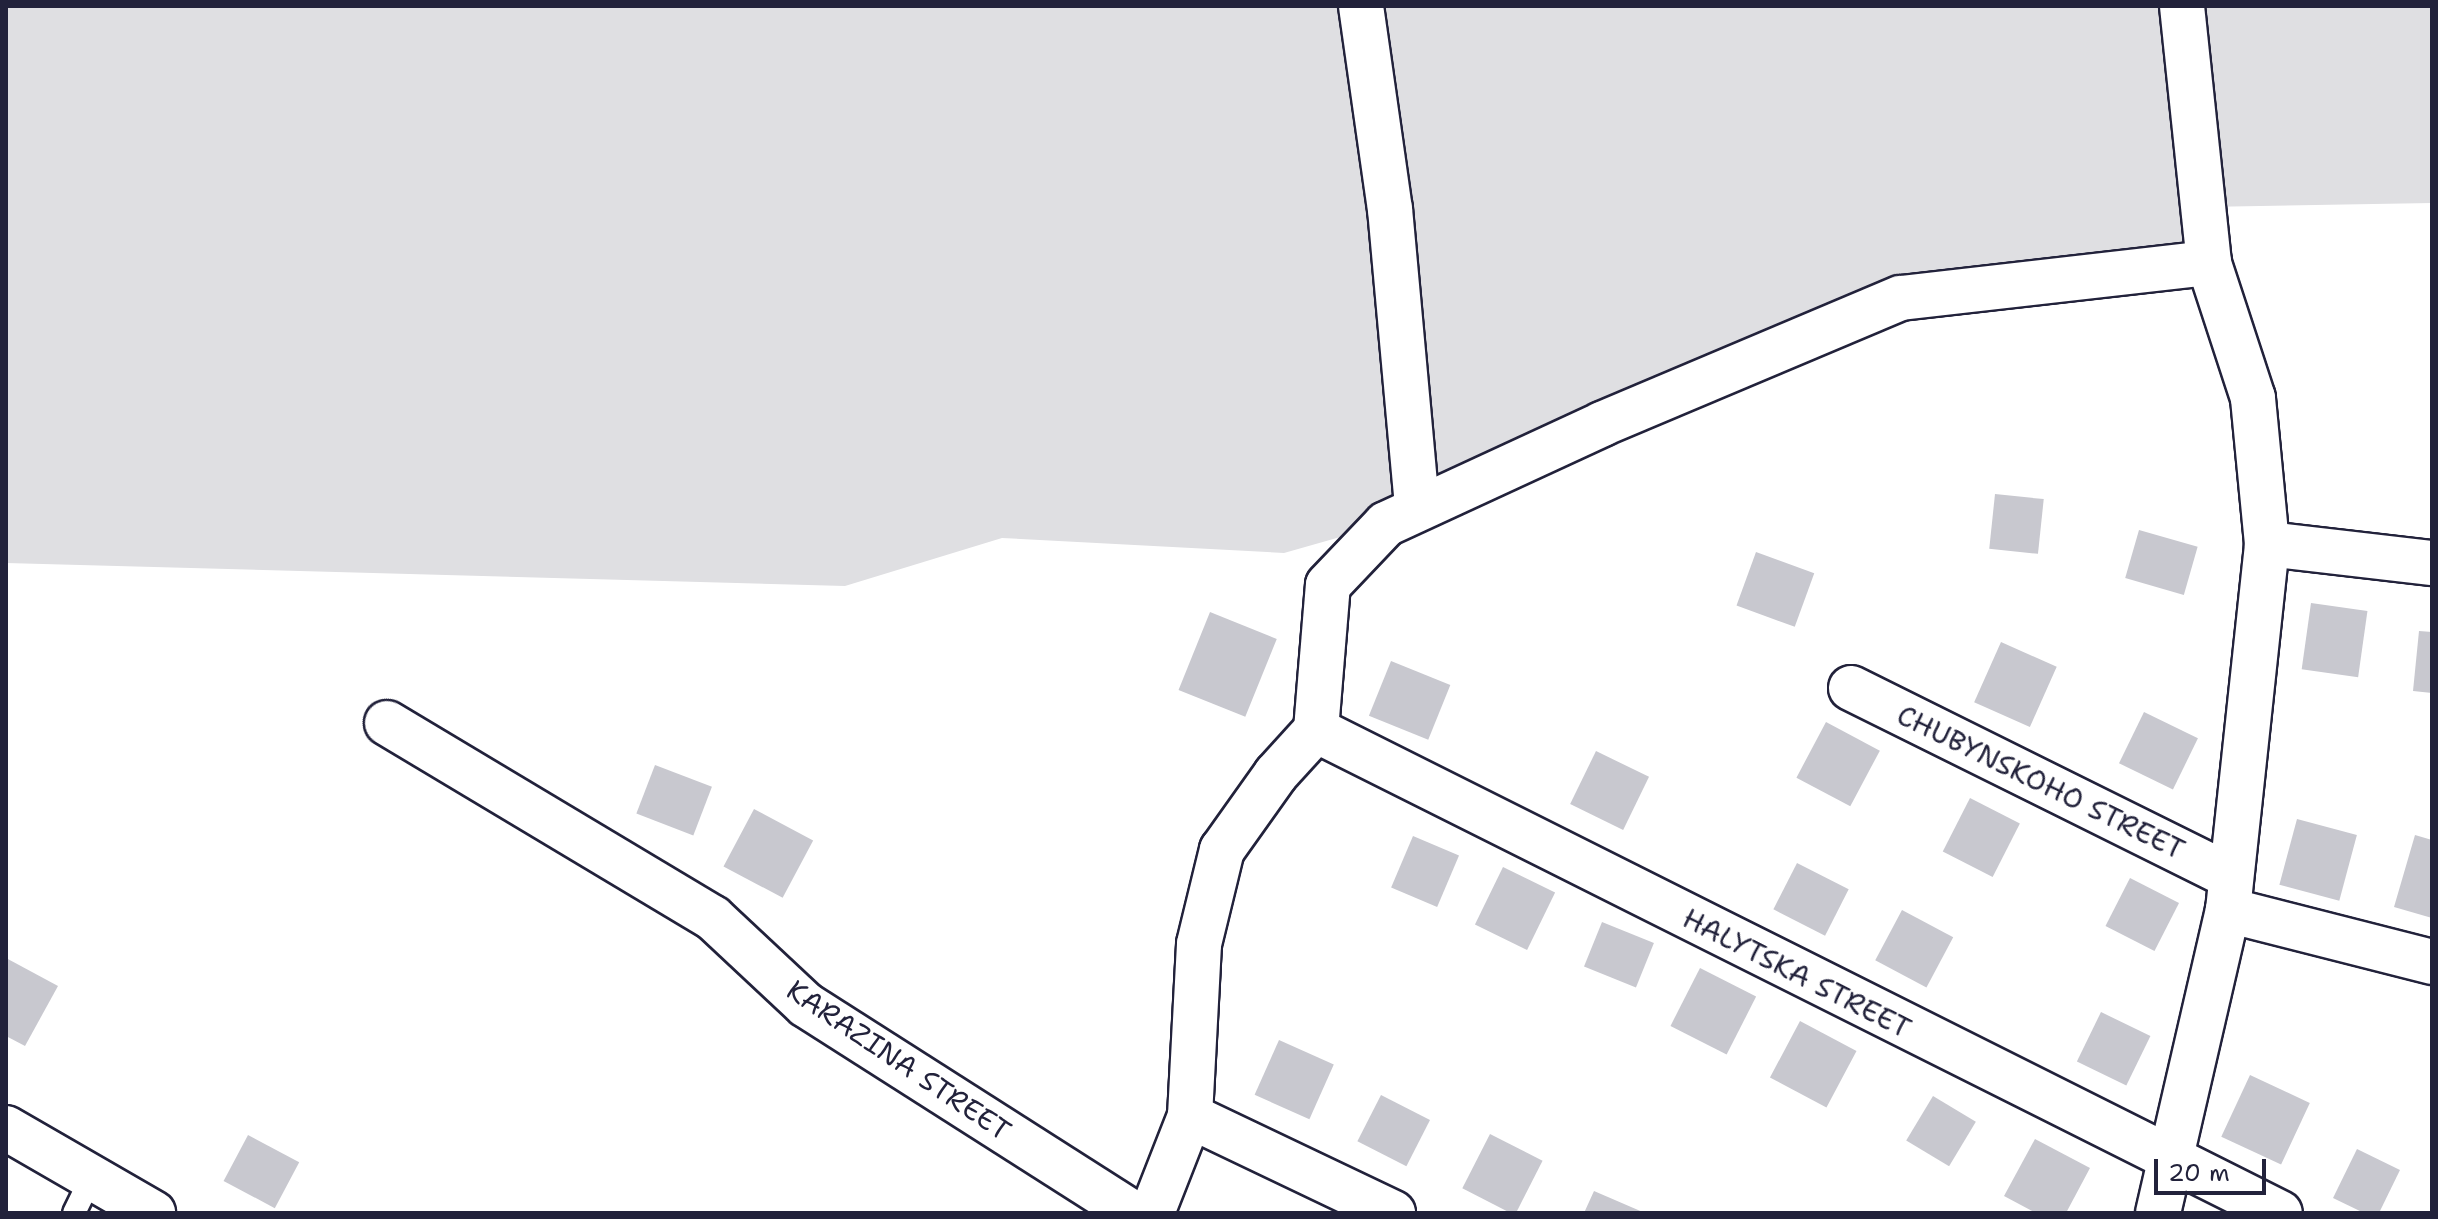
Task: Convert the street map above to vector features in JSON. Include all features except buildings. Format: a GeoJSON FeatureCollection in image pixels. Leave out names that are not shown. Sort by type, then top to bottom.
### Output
{"type":"FeatureCollection","features":[{"type":"Feature","properties":{"kind":"street"},"geometry":{"type":"LineString","coordinates":[[1361,6],[1390,209],[1417,507]]}},
{"type":"Feature","properties":{"kind":"street"},"geometry":{"type":"LineString","coordinates":[[2158,1213],[2230,893],[2267,544],[2253,398],[2209,263],[2182,6]]}},
{"type":"Feature","properties":{"kind":"street"},"geometry":{"type":"LineString","coordinates":[[1152,1213],[1190,1116],[1199,944],[1222,850],[1276,774],[1316,730],[1328,585],[1386,524],[1417,507],[1901,298],[2209,263]]}},
{"type":"Feature","properties":{"kind":"street"},"geometry":{"type":"LineString","coordinates":[[2267,544],[2432,563]]}},
{"type":"Feature","properties":{"kind":"street","name":"CHUBYNSKOHO STREET"},"geometry":{"type":"LineString","coordinates":[[1851,688],[2230,893],[2432,962]]}},
{"type":"Feature","properties":{"kind":"street","name":"KARAZINA STREET"},"geometry":{"type":"LineString","coordinates":[[387,723],[713,918],[806,1005],[1132,1213]]}},
{"type":"Feature","properties":{"kind":"street","name":"HALYTSKA STREET"},"geometry":{"type":"LineString","coordinates":[[1316,730],[2170,1161],[2280,1213]]}},
{"type":"Feature","properties":{"kind":"street"},"geometry":{"type":"LineString","coordinates":[[1190,1116],[1393,1213]]}},
{"type":"Feature","properties":{"kind":"street"},"geometry":{"type":"LineString","coordinates":[[6,1128],[82,1196],[153,1213]]}},
{"type":"Feature","properties":{"kind":"shaded area"},"geometry":{"type":"Polygon","coordinates":[[[6,6],[2432,6],[2432,203],[2204,207],[2209,263],[1901,298],[1386,524],[1284,553],[1002,538],[845,586],[6,563],[6,6]]]}}]}
